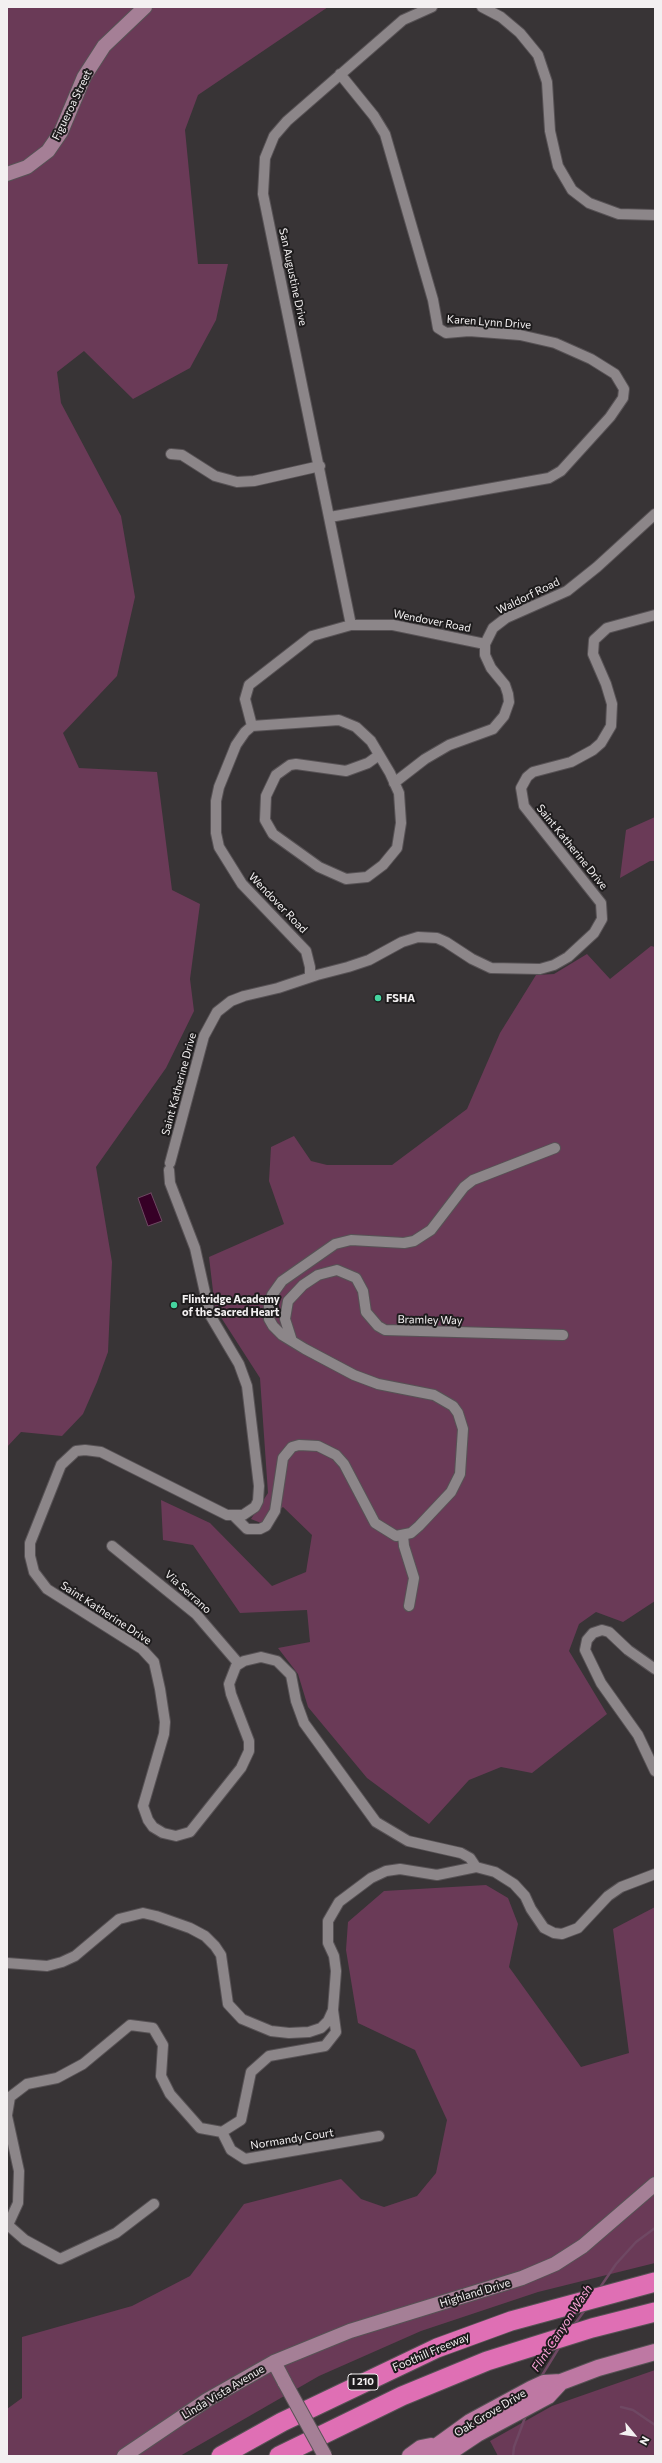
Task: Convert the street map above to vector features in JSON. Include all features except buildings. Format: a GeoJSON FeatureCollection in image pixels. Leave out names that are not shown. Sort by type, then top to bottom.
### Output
{"type":"FeatureCollection","features":[{"type":"Feature","properties":{"kind":"highway","name":"Foothill Freeway"},"geometry":{"type":"LineString","coordinates":[[222,2456],[282,2422],[383,2372],[437,2348],[511,2321],[655,2282]]}},
{"type":"Feature","properties":{"kind":"highway","name":"I 210"},"geometry":{"type":"LineString","coordinates":[[279,2456],[402,2396],[487,2361],[592,2328],[655,2312]]}},
{"type":"Feature","properties":{"kind":"main road","name":"Oak Grove Drive"},"geometry":{"type":"LineString","coordinates":[[423,2456],[441,2451],[531,2388],[544,2383],[561,2382],[598,2368],[655,2352]]}},
{"type":"Feature","properties":{"kind":"main road"},"geometry":{"type":"LineString","coordinates":[[410,2456],[421,2448],[441,2451]]}},
{"type":"Feature","properties":{"kind":"street","name":"Figueroa Street"},"geometry":{"type":"LineString","coordinates":[[7,174],[27,167],[48,151],[61,132],[84,77],[104,46],[145,7]]}},
{"type":"Feature","properties":{"kind":"street","name":"San Augustine Drive"},"geometry":{"type":"LineString","coordinates":[[351,625],[320,466],[263,194],[265,158],[274,136],[340,74],[404,20],[432,7]]}},
{"type":"Feature","properties":{"kind":"street"},"geometry":{"type":"LineString","coordinates":[[482,7],[501,17],[520,33],[538,55],[547,82],[550,131],[558,166],[572,190],[590,203],[619,214],[655,215]]}},
{"type":"Feature","properties":{"kind":"street","name":"Karen Lynn Drive"},"geometry":{"type":"LineString","coordinates":[[330,517],[548,478],[561,471],[610,417],[623,398],[624,389],[615,374],[591,359],[555,343],[520,335],[469,331],[446,333],[438,328],[433,300],[385,134],[374,116],[340,74]]}},
{"type":"Feature","properties":{"kind":"street"},"geometry":{"type":"LineString","coordinates":[[171,454],[182,455],[215,476],[237,482],[254,481],[320,466]]}},
{"type":"Feature","properties":{"kind":"street","name":"Waldorf Road"},"geometry":{"type":"LineString","coordinates":[[485,644],[493,628],[500,622],[567,591],[597,567],[655,514]]}},
{"type":"Feature","properties":{"kind":"street","name":"Saint Katherine Drive"},"geometry":{"type":"LineString","coordinates":[[239,1664],[233,1670],[230,1684],[231,1694],[247,1731],[249,1751],[237,1774],[196,1828],[182,1836],[163,1833],[148,1820],[143,1806],[164,1728],[160,1688],[154,1662],[142,1649],[47,1589],[34,1572],[30,1556],[30,1543],[61,1465],[76,1451],[85,1450],[101,1452],[220,1512],[234,1516],[243,1515],[255,1507],[260,1494],[247,1386],[239,1364],[210,1315],[195,1248],[170,1183],[169,1167],[204,1036],[217,1012],[223,1006],[244,996],[278,988],[369,960],[402,942],[418,937],[428,937],[446,942],[472,959],[491,968],[540,970],[554,965],[568,957],[594,933],[602,918],[601,903],[524,806],[521,788],[527,777],[533,772],[582,758],[601,742],[611,726],[612,704],[609,689],[593,654],[594,640],[601,631],[607,628],[655,615]]}},
{"type":"Feature","properties":{"kind":"street","name":"Wendover Road"},"geometry":{"type":"LineString","coordinates":[[310,977],[309,958],[301,944],[255,899],[237,877],[219,847],[215,819],[219,787],[236,745],[245,732],[252,726],[245,699],[246,692],[254,679],[312,636],[351,625],[393,625],[485,644]]}},
{"type":"Feature","properties":{"kind":"street"},"geometry":{"type":"LineString","coordinates":[[394,783],[425,760],[449,745],[493,729],[504,716],[509,702],[508,694],[505,685],[487,662],[485,644]]}},
{"type":"Feature","properties":{"kind":"street"},"geometry":{"type":"LineString","coordinates":[[252,726],[338,720],[356,727],[364,733],[379,755],[399,793],[402,812],[397,848],[379,870],[367,877],[346,879],[331,874],[280,841],[268,826],[264,812],[266,796],[272,780],[283,769],[296,764],[346,770],[368,763],[379,755]]}},
{"type":"Feature","properties":{"kind":"street"},"geometry":{"type":"LineString","coordinates":[[234,1516],[247,1529],[260,1529],[266,1526],[275,1511],[283,1458],[292,1448],[309,1445],[323,1448],[336,1455],[344,1464],[376,1523],[390,1534],[403,1535],[419,1526],[456,1484],[462,1464],[463,1429],[458,1413],[446,1401],[434,1395],[378,1384],[354,1375],[292,1341],[273,1326],[268,1311],[272,1295],[276,1288],[298,1269],[342,1242],[404,1244],[419,1239],[432,1230],[464,1187],[473,1180],[555,1148]]}},
{"type":"Feature","properties":{"kind":"street","name":"Bramley Way"},"geometry":{"type":"LineString","coordinates":[[292,1341],[285,1319],[288,1301],[303,1285],[318,1275],[337,1270],[356,1278],[363,1291],[366,1312],[371,1319],[385,1330],[563,1336]]}},
{"type":"Feature","properties":{"kind":"street"},"geometry":{"type":"LineString","coordinates":[[403,1535],[404,1546],[414,1578],[409,1606]]}},
{"type":"Feature","properties":{"kind":"street","name":"Via Serrano"},"geometry":{"type":"LineString","coordinates":[[112,1546],[196,1614],[239,1664]]}},
{"type":"Feature","properties":{"kind":"street"},"geometry":{"type":"LineString","coordinates":[[655,1669],[628,1650],[609,1632],[602,1630],[593,1633],[587,1640],[585,1650],[601,1684],[638,1735],[655,1771]]}},
{"type":"Feature","properties":{"kind":"street"},"geometry":{"type":"LineString","coordinates":[[239,1664],[261,1657],[277,1661],[285,1668],[291,1675],[296,1701],[304,1723],[376,1822],[408,1841],[461,1853],[470,1858],[476,1867]]}},
{"type":"Feature","properties":{"kind":"street"},"geometry":{"type":"LineString","coordinates":[[154,2204],[116,2233],[60,2259],[25,2240],[8,2226],[18,2203],[19,2170],[7,2116],[10,2097],[27,2084],[57,2078],[83,2064],[130,2025],[153,2028],[163,2045],[161,2076],[170,2094],[200,2128],[222,2132],[241,2120],[251,2072],[269,2056],[325,2046],[336,2032],[333,2010],[336,1971],[334,1956],[328,1943],[327,1931],[329,1916],[339,1902],[371,1878],[386,1871],[400,1869],[437,1875],[476,1867],[495,1872],[514,1884],[525,1896],[537,1919],[544,1928],[554,1933],[562,1934],[578,1928],[608,1896],[621,1887],[655,1874]]}},
{"type":"Feature","properties":{"kind":"street"},"geometry":{"type":"LineString","coordinates":[[7,1963],[47,1966],[62,1962],[74,1956],[119,1919],[143,1913],[190,1928],[215,1946],[221,1955],[228,2004],[242,2019],[271,2031],[289,2034],[309,2032],[324,2025],[333,2010]]}},
{"type":"Feature","properties":{"kind":"street","name":"Normandy Court"},"geometry":{"type":"LineString","coordinates":[[222,2132],[231,2150],[245,2159],[378,2136]]}},
{"type":"Feature","properties":{"kind":"street","name":"Highland Drive"},"geometry":{"type":"LineString","coordinates":[[274,2362],[350,2331],[522,2278],[555,2264],[583,2246],[655,2184]]}},
{"type":"Feature","properties":{"kind":"street","name":"Linda Vista Avenue"},"geometry":{"type":"LineString","coordinates":[[124,2456],[207,2400],[274,2362],[325,2456]]}},
{"type":"Feature","properties":{"kind":"shaded area"},"geometry":{"type":"Polygon","coordinates":[[[7,7],[328,7],[198,95],[185,130],[198,264],[228,264],[216,320],[190,368],[133,399],[84,351],[57,372],[61,403],[121,516],[135,597],[117,676],[63,733],[79,768],[157,772],[172,890],[200,904],[190,979],[194,1011],[166,1068],[96,1167],[112,1262],[108,1352],[83,1414],[62,1436],[21,1432],[7,1447],[7,7]]]}},
{"type":"Feature","properties":{"kind":"shaded area"},"geometry":{"type":"Polygon","coordinates":[[[655,817],[655,861],[650,861],[620,878],[626,830],[655,817]]]}},
{"type":"Feature","properties":{"kind":"shaded area"},"geometry":{"type":"Polygon","coordinates":[[[651,946],[655,947],[655,1601],[623,1622],[596,1612],[579,1624],[569,1651],[607,1714],[532,1773],[501,1767],[469,1780],[429,1824],[367,1778],[308,1707],[298,1674],[278,1648],[310,1642],[307,1610],[240,1613],[193,1545],[163,1540],[161,1500],[210,1523],[272,1586],[306,1572],[312,1535],[283,1507],[261,1523],[251,1519],[268,1493],[260,1378],[215,1308],[209,1257],[284,1224],[269,1181],[271,1147],[294,1136],[311,1161],[327,1165],[392,1165],[467,1109],[500,1033],[536,975],[554,974],[587,954],[610,979],[651,946]]]}},
{"type":"Feature","properties":{"kind":"shaded area"},"geometry":{"type":"Polygon","coordinates":[[[151,1193],[162,1221],[148,1226],[138,1198],[151,1193]]]}},
{"type":"Feature","properties":{"kind":"shaded area"},"geometry":{"type":"Polygon","coordinates":[[[486,1885],[508,1898],[518,1924],[509,1967],[581,2067],[629,2053],[613,1929],[655,1907],[655,2263],[538,2292],[421,2331],[319,2376],[180,2456],[7,2456],[7,2409],[22,2398],[22,2337],[132,2306],[190,2276],[244,2204],[341,2179],[361,2199],[384,2207],[417,2196],[436,2173],[447,2120],[415,2050],[358,2023],[346,1950],[348,1922],[384,1891],[486,1885]]]}},
{"type":"Feature","properties":{"kind":"shaded area"},"geometry":{"type":"Polygon","coordinates":[[[655,2370],[655,2456],[498,2456],[490,2441],[552,2406],[655,2370]]]}},
{"type":"Feature","properties":{"kind":"waterway","name":"Flint Canyon Wash"},"geometry":{"type":"LineString","coordinates":[[599,2289],[616,2264],[636,2242],[655,2228]]}},
{"type":"Feature","properties":{"kind":"waterway","name":"Flint Canyon Wash"},"geometry":{"type":"LineString","coordinates":[[574,2325],[585,2310]]}},
{"type":"Feature","properties":{"kind":"waterway","name":"Flint Canyon Wash"},"geometry":{"type":"LineString","coordinates":[[541,2377],[560,2346]]}},
{"type":"Feature","properties":{"kind":"waterway"},"geometry":{"type":"LineString","coordinates":[[621,2407],[633,2410],[655,2425]]}},
{"type":"Feature","properties":{"kind":"waterway","name":"Flint Canyon Wash"},"geometry":{"type":"LineString","coordinates":[[513,2456],[514,2447],[526,2415]]}},
{"type":"Feature","properties":{"kind":"place","name":"FSHA"},"geometry":{"type":"Point","coordinates":[378,998]}},
{"type":"Feature","properties":{"kind":"place","name":"Flintridge Academy of the Sacred Heart"},"geometry":{"type":"Point","coordinates":[174,1305]}}]}
